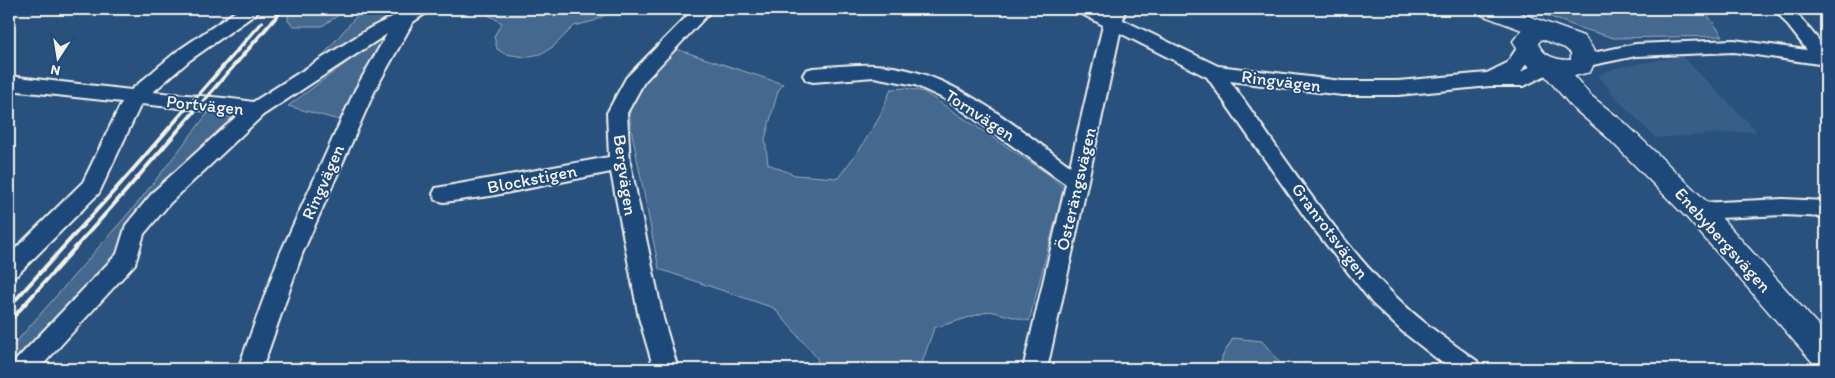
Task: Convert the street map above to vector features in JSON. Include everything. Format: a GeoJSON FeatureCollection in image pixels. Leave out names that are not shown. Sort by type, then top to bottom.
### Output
{"type":"FeatureCollection","features":[{"type":"Feature","properties":{"kind":"main road"},"geometry":{"type":"LineString","coordinates":[[1490,9],[1526,45],[1535,32],[1547,31]]}},
{"type":"Feature","properties":{"kind":"main road"},"geometry":{"type":"LineString","coordinates":[[1490,9],[1547,31],[1579,56],[1568,69],[1550,67]]}},
{"type":"Feature","properties":{"kind":"main road","name":"Enebybergsvägen"},"geometry":{"type":"LineString","coordinates":[[1526,45],[1533,57],[1550,67],[1581,101],[1616,130],[1698,211],[1826,354]]}},
{"type":"Feature","properties":{"kind":"main road","name":"Enebybergsvägen"},"geometry":{"type":"LineString","coordinates":[[1579,56],[1584,79],[1592,96],[1616,130]]}},
{"type":"Feature","properties":{"kind":"street"},"geometry":{"type":"LineString","coordinates":[[9,269],[91,187],[134,98],[183,56],[251,9]]}},
{"type":"Feature","properties":{"kind":"street","name":"Bergvägen"},"geometry":{"type":"LineString","coordinates":[[666,369],[651,318],[620,162],[617,113],[636,78],[704,9]]}},
{"type":"Feature","properties":{"kind":"street","name":"Ringvägen"},"geometry":{"type":"LineString","coordinates":[[1086,9],[1115,16],[1214,72],[1285,82],[1342,88],[1398,88],[1490,79],[1524,79],[1550,67]]}},
{"type":"Feature","properties":{"kind":"street"},"geometry":{"type":"LineString","coordinates":[[1784,9],[1825,59]]}},
{"type":"Feature","properties":{"kind":"street","name":"Portvägen"},"geometry":{"type":"LineString","coordinates":[[9,83],[134,98],[230,105],[256,110],[377,32],[413,14]]}},
{"type":"Feature","properties":{"kind":"street","name":"Ringvägen"},"geometry":{"type":"LineString","coordinates":[[250,369],[291,254],[365,90],[413,14]]}},
{"type":"Feature","properties":{"kind":"street","name":"Österängsvägen"},"geometry":{"type":"LineString","coordinates":[[1035,369],[1115,16]]}},
{"type":"Feature","properties":{"kind":"street","name":"Ringvägen"},"geometry":{"type":"LineString","coordinates":[[1490,79],[1514,68],[1526,45]]}},
{"type":"Feature","properties":{"kind":"street"},"geometry":{"type":"LineString","coordinates":[[1579,56],[1636,50],[1734,46],[1825,59]]}},
{"type":"Feature","properties":{"kind":"street","name":"Tornvägen"},"geometry":{"type":"LineString","coordinates":[[813,75],[874,71],[919,79],[958,97],[1077,181]]}},
{"type":"Feature","properties":{"kind":"street","name":"Granrotsvägen"},"geometry":{"type":"LineString","coordinates":[[1214,72],[1333,239],[1382,297],[1439,348],[1468,369]]}},
{"type":"Feature","properties":{"kind":"street"},"geometry":{"type":"LineString","coordinates":[[24,369],[127,258],[134,232],[162,197],[256,110]]}},
{"type":"Feature","properties":{"kind":"street","name":"Blockstigen"},"geometry":{"type":"LineString","coordinates":[[444,194],[490,188],[620,162]]}},
{"type":"Feature","properties":{"kind":"street"},"geometry":{"type":"LineString","coordinates":[[1698,211],[1783,207],[1826,209]]}},
{"type":"Feature","properties":{"kind":"shaded area"},"geometry":{"type":"Polygon","coordinates":[[[294,9],[348,9],[322,26],[294,26],[288,21],[288,16],[294,9]]]}},
{"type":"Feature","properties":{"kind":"shaded area"},"geometry":{"type":"Polygon","coordinates":[[[366,9],[404,9],[328,58],[325,53],[354,19],[366,9]]]}},
{"type":"Feature","properties":{"kind":"shaded area"},"geometry":{"type":"Polygon","coordinates":[[[478,9],[616,9],[594,21],[574,26],[553,47],[540,54],[525,57],[505,54],[497,49],[494,36],[502,23],[478,9]]]}},
{"type":"Feature","properties":{"kind":"shaded area"},"geometry":{"type":"Polygon","coordinates":[[[1553,9],[1676,9],[1706,13],[1723,36],[1614,38],[1545,15],[1553,9]]]}},
{"type":"Feature","properties":{"kind":"shaded area"},"geometry":{"type":"Polygon","coordinates":[[[389,37],[339,120],[288,106],[373,43],[389,37]]]}},
{"type":"Feature","properties":{"kind":"shaded area"},"geometry":{"type":"Polygon","coordinates":[[[673,48],[783,84],[778,91],[765,139],[768,164],[795,175],[838,178],[860,149],[879,118],[891,89],[906,88],[924,92],[1051,176],[1064,188],[1029,321],[990,311],[934,328],[920,369],[818,369],[817,358],[774,308],[659,269],[630,123],[630,102],[673,48]]]}},
{"type":"Feature","properties":{"kind":"shaded area"},"geometry":{"type":"Polygon","coordinates":[[[1682,56],[1757,131],[1656,138],[1618,100],[1598,75],[1619,67],[1682,56]]]}},
{"type":"Feature","properties":{"kind":"shaded area"},"geometry":{"type":"Polygon","coordinates":[[[208,113],[216,113],[231,118],[231,128],[12,369],[9,369],[9,350],[140,200],[208,113]]]}},
{"type":"Feature","properties":{"kind":"shaded area"},"geometry":{"type":"Polygon","coordinates":[[[1233,338],[1262,341],[1285,369],[1221,369],[1222,357],[1233,338]]]}},
{"type":"Feature","properties":{"kind":"railway"},"geometry":{"type":"LineString","coordinates":[[9,322],[124,193],[283,9]]}},
{"type":"Feature","properties":{"kind":"railway"},"geometry":{"type":"LineString","coordinates":[[9,307],[114,191],[262,22]]}}]}
